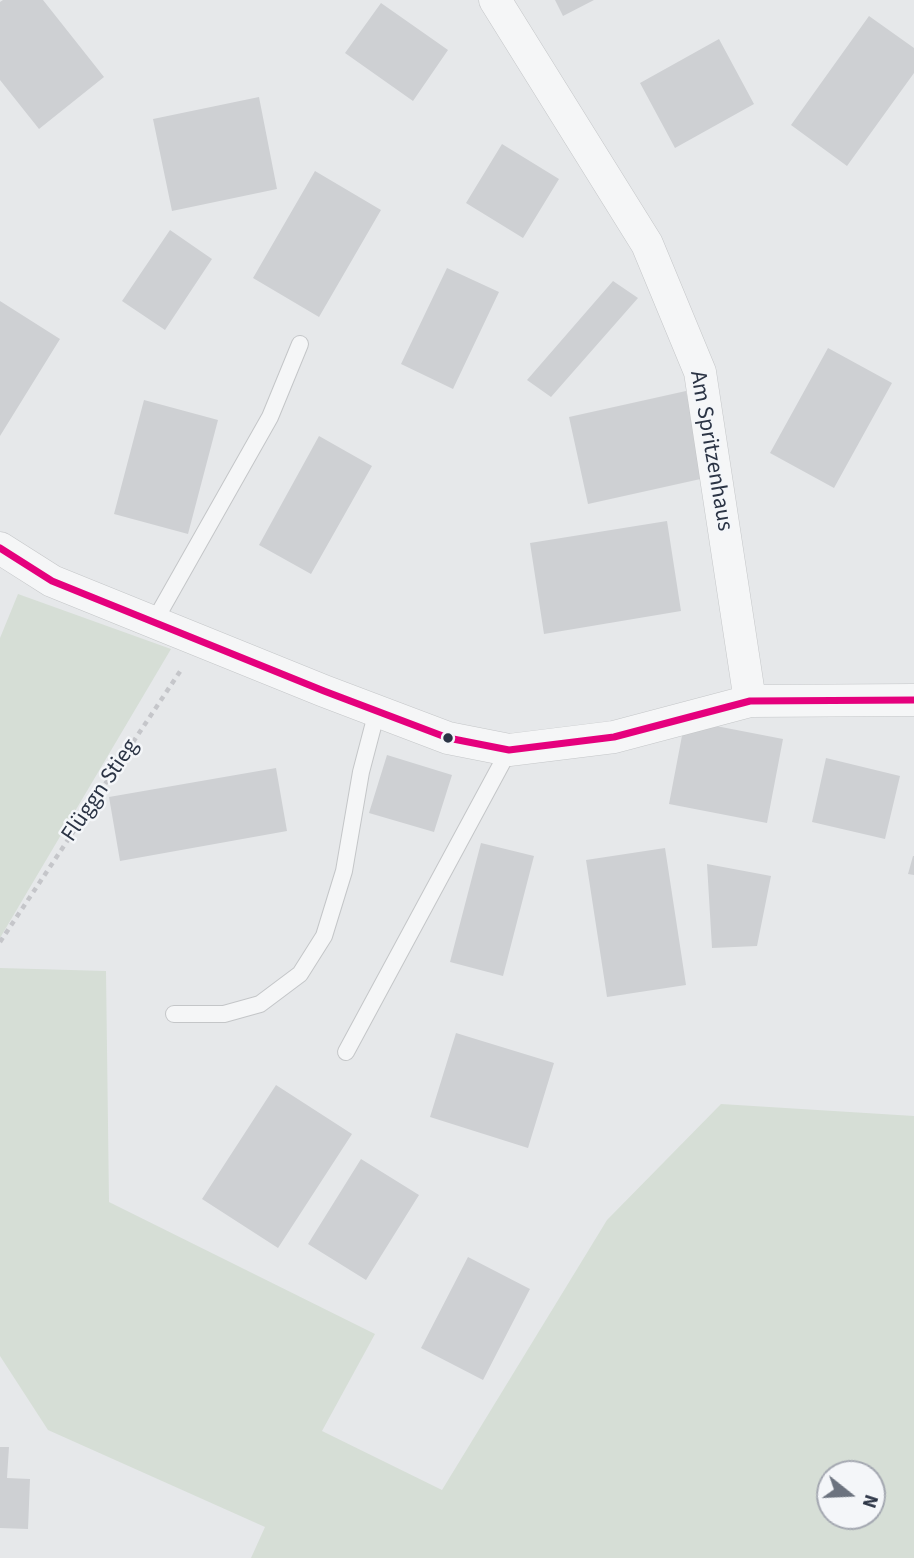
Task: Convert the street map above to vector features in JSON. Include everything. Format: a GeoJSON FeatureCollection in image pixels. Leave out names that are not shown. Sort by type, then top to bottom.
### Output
{"type":"FeatureCollection","features":[{"type":"Feature","properties":{"kind":"street","name":"Am Spritzenhaus"},"geometry":{"type":"LineString","coordinates":[[495,0],[647,244],[700,372],[750,701]]}},
{"type":"Feature","properties":{"kind":"street"},"geometry":{"type":"LineString","coordinates":[[0,548],[52,582],[324,691],[448,738],[509,750],[614,737],[750,701],[914,700]]}},
{"type":"Feature","properties":{"kind":"lane"},"geometry":{"type":"LineString","coordinates":[[154,622],[270,416],[300,344]]}},
{"type":"Feature","properties":{"kind":"lane"},"geometry":{"type":"LineString","coordinates":[[174,1014],[224,1014],[260,1004],[300,975],[324,936],[344,871],[361,772],[377,711]]}},
{"type":"Feature","properties":{"kind":"lane"},"geometry":{"type":"LineString","coordinates":[[346,1052],[509,750]]}},
{"type":"Feature","properties":{"kind":"path","name":"Flüggn Stieg"},"geometry":{"type":"LineString","coordinates":[[0,942],[201,641]]}},
{"type":"Feature","properties":{"kind":"shaded area"},"geometry":{"type":"Polygon","coordinates":[[[18,594],[171,649],[0,938],[0,638],[18,594]]]}},
{"type":"Feature","properties":{"kind":"shaded area"},"geometry":{"type":"Polygon","coordinates":[[[0,968],[106,971],[109,1202],[375,1334],[322,1431],[442,1490],[607,1220],[721,1104],[914,1116],[914,1558],[251,1558],[265,1527],[48,1430],[0,1356],[0,968]]]}},
{"type":"Feature","properties":{"kind":"building"},"geometry":{"type":"Polygon","coordinates":[[[43,0],[104,77],[39,129],[0,80],[0,2],[43,0]]]}},
{"type":"Feature","properties":{"kind":"building"},"geometry":{"type":"Polygon","coordinates":[[[555,0],[594,0],[563,16],[555,0]]]}},
{"type":"Feature","properties":{"kind":"building"},"geometry":{"type":"Polygon","coordinates":[[[381,3],[448,50],[413,101],[345,53],[381,3]]]}},
{"type":"Feature","properties":{"kind":"building"},"geometry":{"type":"Polygon","coordinates":[[[869,16],[914,48],[914,73],[847,166],[791,125],[869,16]]]}},
{"type":"Feature","properties":{"kind":"building"},"geometry":{"type":"Polygon","coordinates":[[[719,39],[754,104],[675,148],[640,83],[719,39]]]}},
{"type":"Feature","properties":{"kind":"building"},"geometry":{"type":"Polygon","coordinates":[[[259,97],[277,189],[172,211],[153,119],[259,97]]]}},
{"type":"Feature","properties":{"kind":"building"},"geometry":{"type":"Polygon","coordinates":[[[502,144],[559,179],[523,238],[466,203],[502,144]]]}},
{"type":"Feature","properties":{"kind":"building"},"geometry":{"type":"Polygon","coordinates":[[[315,171],[381,210],[319,317],[253,278],[315,171]]]}},
{"type":"Feature","properties":{"kind":"building"},"geometry":{"type":"Polygon","coordinates":[[[170,230],[212,259],[165,330],[122,301],[170,230]]]}},
{"type":"Feature","properties":{"kind":"building"},"geometry":{"type":"Polygon","coordinates":[[[447,268],[499,292],[453,389],[401,364],[447,268]]]}},
{"type":"Feature","properties":{"kind":"building"},"geometry":{"type":"Polygon","coordinates":[[[613,281],[638,298],[551,397],[527,380],[613,281]]]}},
{"type":"Feature","properties":{"kind":"building"},"geometry":{"type":"Polygon","coordinates":[[[0,301],[60,339],[0,436],[0,301]]]}},
{"type":"Feature","properties":{"kind":"building"},"geometry":{"type":"Polygon","coordinates":[[[828,348],[892,383],[834,488],[770,453],[828,348]]]}},
{"type":"Feature","properties":{"kind":"building"},"geometry":{"type":"Polygon","coordinates":[[[686,391],[705,478],[588,504],[569,417],[686,391]]]}},
{"type":"Feature","properties":{"kind":"building"},"geometry":{"type":"Polygon","coordinates":[[[144,400],[218,420],[188,534],[114,514],[144,400]]]}},
{"type":"Feature","properties":{"kind":"building"},"geometry":{"type":"Polygon","coordinates":[[[319,436],[372,466],[311,574],[259,545],[319,436]]]}},
{"type":"Feature","properties":{"kind":"building"},"geometry":{"type":"Polygon","coordinates":[[[667,521],[681,611],[544,634],[530,543],[667,521]]]}},
{"type":"Feature","properties":{"kind":"building"},"geometry":{"type":"Polygon","coordinates":[[[685,720],[783,739],[767,823],[669,804],[685,720]]]}},
{"type":"Feature","properties":{"kind":"building"},"geometry":{"type":"Polygon","coordinates":[[[387,755],[452,775],[434,832],[369,813],[387,755]]]}},
{"type":"Feature","properties":{"kind":"building"},"geometry":{"type":"Polygon","coordinates":[[[826,758],[900,776],[885,839],[812,822],[826,758]]]}},
{"type":"Feature","properties":{"kind":"building"},"geometry":{"type":"Polygon","coordinates":[[[276,768],[287,831],[120,861],[109,797],[276,768]]]}},
{"type":"Feature","properties":{"kind":"building"},"geometry":{"type":"Polygon","coordinates":[[[481,843],[534,856],[503,976],[450,962],[481,843]]]}},
{"type":"Feature","properties":{"kind":"building"},"geometry":{"type":"Polygon","coordinates":[[[665,848],[686,985],[607,997],[586,860],[665,848]]]}},
{"type":"Feature","properties":{"kind":"building"},"geometry":{"type":"Polygon","coordinates":[[[914,856],[914,875],[908,874],[914,856]]]}},
{"type":"Feature","properties":{"kind":"building"},"geometry":{"type":"Polygon","coordinates":[[[707,864],[771,876],[757,946],[712,948],[707,864]]]}},
{"type":"Feature","properties":{"kind":"building"},"geometry":{"type":"Polygon","coordinates":[[[456,1033],[554,1063],[528,1148],[430,1117],[456,1033]]]}},
{"type":"Feature","properties":{"kind":"building"},"geometry":{"type":"Polygon","coordinates":[[[276,1085],[352,1134],[278,1248],[202,1199],[276,1085]]]}},
{"type":"Feature","properties":{"kind":"building"},"geometry":{"type":"Polygon","coordinates":[[[361,1159],[419,1195],[366,1280],[308,1244],[361,1159]]]}},
{"type":"Feature","properties":{"kind":"building"},"geometry":{"type":"Polygon","coordinates":[[[468,1257],[530,1289],[483,1380],[421,1348],[468,1257]]]}},
{"type":"Feature","properties":{"kind":"building"},"geometry":{"type":"Polygon","coordinates":[[[0,1447],[9,1447],[7,1478],[30,1479],[28,1529],[0,1528],[0,1447]]]}},
{"type":"Feature","properties":{"kind":"transit line"},"geometry":{"type":"LineString","coordinates":[[0,548],[52,581],[324,691],[448,738],[509,750],[614,737],[750,701],[914,700]]}}]}
